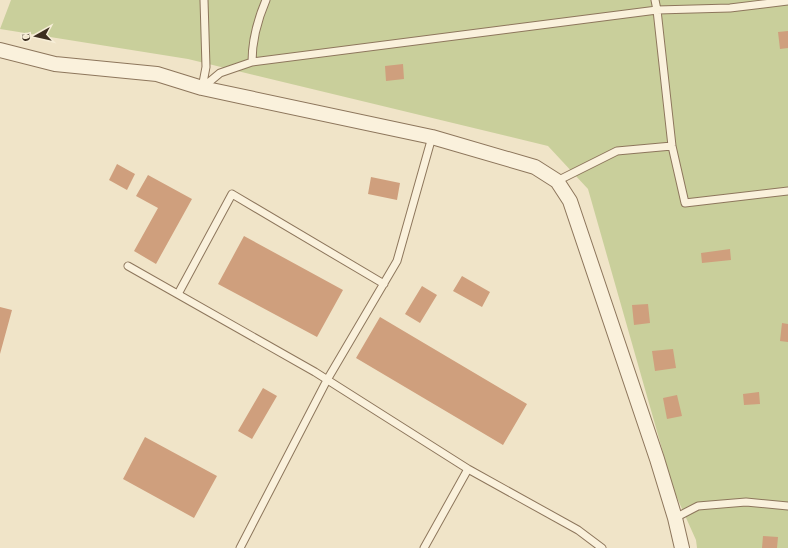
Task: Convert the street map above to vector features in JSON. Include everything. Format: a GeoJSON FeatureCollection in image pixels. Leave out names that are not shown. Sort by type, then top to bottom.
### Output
{"type":"FeatureCollection","features":[{"type":"Feature","properties":{"kind":"street"},"geometry":{"type":"LineString","coordinates":[[0,50],[54,64],[157,74],[202,88],[432,137],[535,166],[557,181],[570,201],[654,451],[675,518],[682,548]]}},
{"type":"Feature","properties":{"kind":"lane"},"geometry":{"type":"LineString","coordinates":[[202,88],[206,67],[204,0]]}},
{"type":"Feature","properties":{"kind":"lane"},"geometry":{"type":"LineString","coordinates":[[252,62],[252,45],[259,18],[266,0]]}},
{"type":"Feature","properties":{"kind":"lane"},"geometry":{"type":"LineString","coordinates":[[655,0],[672,146],[685,203],[788,191]]}},
{"type":"Feature","properties":{"kind":"lane"},"geometry":{"type":"LineString","coordinates":[[202,88],[220,74],[252,62],[657,10],[730,8],[788,1]]}},
{"type":"Feature","properties":{"kind":"lane"},"geometry":{"type":"LineString","coordinates":[[240,548],[327,380],[397,262],[432,137]]}},
{"type":"Feature","properties":{"kind":"lane"},"geometry":{"type":"LineString","coordinates":[[557,181],[617,151],[672,146]]}},
{"type":"Feature","properties":{"kind":"lane"},"geometry":{"type":"LineString","coordinates":[[178,294],[232,194],[384,284]]}},
{"type":"Feature","properties":{"kind":"lane"},"geometry":{"type":"LineString","coordinates":[[128,266],[327,380],[468,469],[578,530],[602,548]]}},
{"type":"Feature","properties":{"kind":"lane"},"geometry":{"type":"LineString","coordinates":[[424,548],[468,469]]}},
{"type":"Feature","properties":{"kind":"lane"},"geometry":{"type":"LineString","coordinates":[[675,518],[698,506],[746,502],[788,506]]}},
{"type":"Feature","properties":{"kind":"green space"},"geometry":{"type":"Polygon","coordinates":[[[11,0],[788,0],[788,548],[697,548],[696,540],[674,491],[588,189],[548,146],[188,59],[0,29],[11,0]]]}},
{"type":"Feature","properties":{"kind":"building"},"geometry":{"type":"Polygon","coordinates":[[[788,31],[788,48],[780,49],[778,32],[788,31]]]}},
{"type":"Feature","properties":{"kind":"building"},"geometry":{"type":"Polygon","coordinates":[[[403,64],[404,79],[386,81],[385,66],[403,64]]]}},
{"type":"Feature","properties":{"kind":"building"},"geometry":{"type":"Polygon","coordinates":[[[117,164],[135,174],[127,190],[109,180],[117,164]]]}},
{"type":"Feature","properties":{"kind":"building"},"geometry":{"type":"Polygon","coordinates":[[[148,175],[192,199],[156,264],[134,251],[158,208],[136,196],[148,175]]]}},
{"type":"Feature","properties":{"kind":"building"},"geometry":{"type":"Polygon","coordinates":[[[371,177],[400,183],[397,200],[368,194],[371,177]]]}},
{"type":"Feature","properties":{"kind":"building"},"geometry":{"type":"Polygon","coordinates":[[[244,236],[343,290],[317,337],[218,284],[244,236]]]}},
{"type":"Feature","properties":{"kind":"building"},"geometry":{"type":"Polygon","coordinates":[[[730,249],[731,260],[702,263],[701,253],[730,249]]]}},
{"type":"Feature","properties":{"kind":"building"},"geometry":{"type":"Polygon","coordinates":[[[462,276],[490,292],[482,307],[453,291],[462,276]]]}},
{"type":"Feature","properties":{"kind":"building"},"geometry":{"type":"Polygon","coordinates":[[[422,286],[437,295],[420,323],[405,314],[422,286]]]}},
{"type":"Feature","properties":{"kind":"building"},"geometry":{"type":"Polygon","coordinates":[[[648,304],[650,323],[634,325],[632,305],[648,304]]]}},
{"type":"Feature","properties":{"kind":"building"},"geometry":{"type":"Polygon","coordinates":[[[0,307],[12,310],[0,354],[0,307]]]}},
{"type":"Feature","properties":{"kind":"building"},"geometry":{"type":"Polygon","coordinates":[[[380,317],[527,404],[503,445],[356,358],[380,317]]]}},
{"type":"Feature","properties":{"kind":"building"},"geometry":{"type":"Polygon","coordinates":[[[782,323],[788,324],[788,342],[780,341],[782,323]]]}},
{"type":"Feature","properties":{"kind":"building"},"geometry":{"type":"Polygon","coordinates":[[[673,349],[676,368],[655,371],[652,351],[673,349]]]}},
{"type":"Feature","properties":{"kind":"building"},"geometry":{"type":"Polygon","coordinates":[[[263,388],[277,396],[252,439],[238,431],[263,388]]]}},
{"type":"Feature","properties":{"kind":"building"},"geometry":{"type":"Polygon","coordinates":[[[759,392],[760,404],[744,405],[743,394],[759,392]]]}},
{"type":"Feature","properties":{"kind":"building"},"geometry":{"type":"Polygon","coordinates":[[[677,395],[682,416],[667,419],[663,398],[677,395]]]}},
{"type":"Feature","properties":{"kind":"building"},"geometry":{"type":"Polygon","coordinates":[[[145,437],[217,476],[194,518],[123,479],[145,437]]]}},
{"type":"Feature","properties":{"kind":"building"},"geometry":{"type":"Polygon","coordinates":[[[763,536],[778,537],[777,548],[762,548],[763,536]]]}}]}
